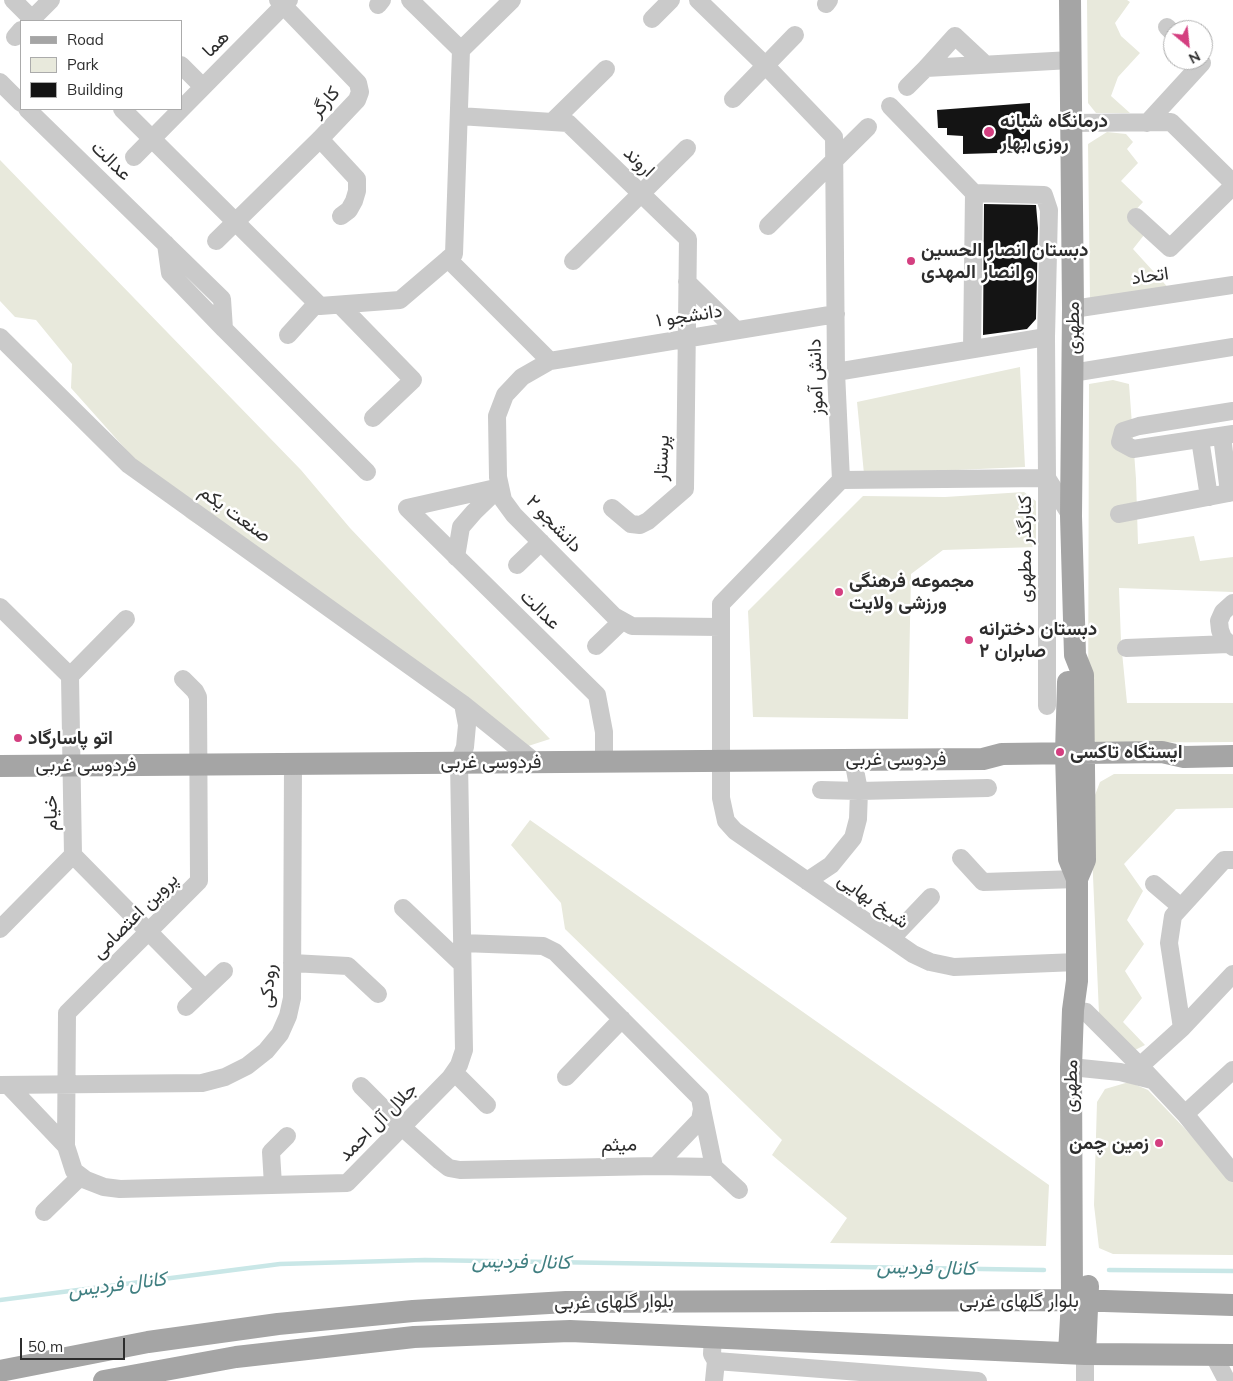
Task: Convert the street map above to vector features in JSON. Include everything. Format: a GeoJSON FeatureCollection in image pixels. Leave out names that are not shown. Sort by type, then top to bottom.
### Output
{"type":"FeatureCollection","features":[{"type":"Feature","properties":{"kind":"main road","name":"مطهری"},"geometry":{"type":"LineString","coordinates":[[1070,0],[1073,309],[1071,516],[1075,655],[1068,674],[1075,759],[1069,859],[1077,879],[1079,1011],[1072,1259],[1080,1301],[1077,1353]]}},
{"type":"Feature","properties":{"kind":"main road","name":"فردوسی غربی"},"geometry":{"type":"LineString","coordinates":[[0,766],[983,759],[1002,754],[1075,759],[1162,752],[1184,756],[1233,756]]}},
{"type":"Feature","properties":{"kind":"main road"},"geometry":{"type":"LineString","coordinates":[[1077,1068],[1080,1301]]}},
{"type":"Feature","properties":{"kind":"main road"},"geometry":{"type":"LineString","coordinates":[[1036,1300],[1049,1294],[1060,1284],[1068,1272],[1072,1259]]}},
{"type":"Feature","properties":{"kind":"main road","name":"بلوار گلهای غربی"},"geometry":{"type":"LineString","coordinates":[[0,1371],[157,1341],[278,1324],[414,1311],[566,1302],[1036,1300],[1233,1305]]}},
{"type":"Feature","properties":{"kind":"main road","name":"بلوار گلهای غربی"},"geometry":{"type":"LineString","coordinates":[[104,1381],[236,1357],[414,1337],[570,1330],[1077,1353],[1223,1356]]}},
{"type":"Feature","properties":{"kind":"street"},"geometry":{"type":"LineString","coordinates":[[13,0],[23,20]]}},
{"type":"Feature","properties":{"kind":"street"},"geometry":{"type":"LineString","coordinates":[[32,20],[51,0]]}},
{"type":"Feature","properties":{"kind":"street"},"geometry":{"type":"LineString","coordinates":[[410,0],[461,50]]}},
{"type":"Feature","properties":{"kind":"street"},"geometry":{"type":"LineString","coordinates":[[123,110],[320,306],[400,300],[454,254],[461,50],[512,0]]}},
{"type":"Feature","properties":{"kind":"street"},"geometry":{"type":"LineString","coordinates":[[652,18],[671,0]]}},
{"type":"Feature","properties":{"kind":"street","name":"دانش آموز"},"geometry":{"type":"LineString","coordinates":[[698,0],[766,66],[834,137],[836,372],[841,480]]}},
{"type":"Feature","properties":{"kind":"street","name":"هما"},"geometry":{"type":"LineString","coordinates":[[182,108],[283,2]]}},
{"type":"Feature","properties":{"kind":"street","name":"کارگر"},"geometry":{"type":"LineString","coordinates":[[216,241],[320,139],[357,100],[360,92],[358,83],[283,2]]}},
{"type":"Feature","properties":{"kind":"street"},"geometry":{"type":"LineString","coordinates":[[733,98],[795,35]]}},
{"type":"Feature","properties":{"kind":"street"},"geometry":{"type":"LineString","coordinates":[[906,87],[955,36],[984,64]]}},
{"type":"Feature","properties":{"kind":"street"},"geometry":{"type":"LineString","coordinates":[[926,68],[1071,60]]}},
{"type":"Feature","properties":{"kind":"street"},"geometry":{"type":"LineString","coordinates":[[182,66],[203,87]]}},
{"type":"Feature","properties":{"kind":"street"},"geometry":{"type":"LineString","coordinates":[[552,122],[606,69]]}},
{"type":"Feature","properties":{"kind":"street"},"geometry":{"type":"LineString","coordinates":[[1146,123],[1195,70]]}},
{"type":"Feature","properties":{"kind":"street"},"geometry":{"type":"LineString","coordinates":[[0,82],[20,102]]}},
{"type":"Feature","properties":{"kind":"street"},"geometry":{"type":"LineString","coordinates":[[890,106],[974,193],[1044,195],[1049,210],[1046,337],[1046,478],[1071,516]]}},
{"type":"Feature","properties":{"kind":"street","name":"عدالت"},"geometry":{"type":"LineString","coordinates":[[28,110],[222,299],[224,329],[367,472]]}},
{"type":"Feature","properties":{"kind":"street","name":"هما"},"geometry":{"type":"LineString","coordinates":[[134,157],[180,110]]}},
{"type":"Feature","properties":{"kind":"street","name":"اروند"},"geometry":{"type":"LineString","coordinates":[[459,116],[568,123],[641,193],[688,239],[686,338]]}},
{"type":"Feature","properties":{"kind":"street"},"geometry":{"type":"LineString","coordinates":[[1072,123],[1171,122],[1233,184],[1170,248],[1136,217]]}},
{"type":"Feature","properties":{"kind":"street"},"geometry":{"type":"LineString","coordinates":[[768,226],[868,127]]}},
{"type":"Feature","properties":{"kind":"street"},"geometry":{"type":"LineString","coordinates":[[320,139],[357,179],[357,192],[354,201],[349,210],[341,216]]}},
{"type":"Feature","properties":{"kind":"street"},"geometry":{"type":"LineString","coordinates":[[573,261],[687,148]]}},
{"type":"Feature","properties":{"kind":"street"},"geometry":{"type":"LineString","coordinates":[[972,349],[974,193]]}},
{"type":"Feature","properties":{"kind":"street"},"geometry":{"type":"LineString","coordinates":[[448,259],[550,361]]}},
{"type":"Feature","properties":{"kind":"street"},"geometry":{"type":"LineString","coordinates":[[687,282],[736,330]]}},
{"type":"Feature","properties":{"kind":"street","name":"اتحاد"},"geometry":{"type":"LineString","coordinates":[[1073,309],[1233,285]]}},
{"type":"Feature","properties":{"kind":"street"},"geometry":{"type":"LineString","coordinates":[[288,335],[317,303]]}},
{"type":"Feature","properties":{"kind":"street"},"geometry":{"type":"LineString","coordinates":[[340,305],[413,380],[373,418]]}},
{"type":"Feature","properties":{"kind":"street","name":"دانشجو ۱"},"geometry":{"type":"LineString","coordinates":[[550,361],[836,314]]}},
{"type":"Feature","properties":{"kind":"street","name":"صنعت یکم"},"geometry":{"type":"LineString","coordinates":[[0,337],[129,465],[463,704],[535,762]]}},
{"type":"Feature","properties":{"kind":"street"},"geometry":{"type":"LineString","coordinates":[[836,372],[1046,337]]}},
{"type":"Feature","properties":{"kind":"street","name":"پرستار"},"geometry":{"type":"LineString","coordinates":[[612,508],[630,524],[640,525],[648,521],[685,489],[686,338]]}},
{"type":"Feature","properties":{"kind":"street"},"geometry":{"type":"LineString","coordinates":[[1072,373],[1233,347]]}},
{"type":"Feature","properties":{"kind":"street","name":"دانشجو ۲"},"geometry":{"type":"LineString","coordinates":[[550,361],[522,377],[505,395],[497,416],[498,477],[503,500],[514,516],[614,616],[622,621],[632,626],[721,627]]}},
{"type":"Feature","properties":{"kind":"street"},"geometry":{"type":"LineString","coordinates":[[1119,514],[1231,492],[1228,435],[1133,449],[1120,442],[1123,431],[1139,426],[1233,412]]}},
{"type":"Feature","properties":{"kind":"street"},"geometry":{"type":"LineString","coordinates":[[1200,439],[1209,496]]}},
{"type":"Feature","properties":{"kind":"street","name":"کنارگذر مطهری"},"geometry":{"type":"LineString","coordinates":[[841,480],[1046,478],[1046,706]]}},
{"type":"Feature","properties":{"kind":"street"},"geometry":{"type":"LineString","coordinates":[[720,760],[721,604],[841,480]]}},
{"type":"Feature","properties":{"kind":"street"},"geometry":{"type":"LineString","coordinates":[[456,556],[461,527],[500,486]]}},
{"type":"Feature","properties":{"kind":"street","name":"عدالت"},"geometry":{"type":"LineString","coordinates":[[500,486],[406,508],[597,695],[604,732],[604,761]]}},
{"type":"Feature","properties":{"kind":"street"},"geometry":{"type":"LineString","coordinates":[[517,565],[541,542]]}},
{"type":"Feature","properties":{"kind":"street"},"geometry":{"type":"LineString","coordinates":[[1231,645],[1223,638],[1219,621],[1222,612],[1233,603]]}},
{"type":"Feature","properties":{"kind":"street"},"geometry":{"type":"LineString","coordinates":[[0,607],[70,676],[126,619]]}},
{"type":"Feature","properties":{"kind":"street"},"geometry":{"type":"LineString","coordinates":[[596,646],[622,621]]}},
{"type":"Feature","properties":{"kind":"street"},"geometry":{"type":"LineString","coordinates":[[1126,648],[1231,645]]}},
{"type":"Feature","properties":{"kind":"street","name":"خیام"},"geometry":{"type":"LineString","coordinates":[[0,928],[73,855],[70,676]]}},
{"type":"Feature","properties":{"kind":"street","name":"پروین اعتصامی"},"geometry":{"type":"LineString","coordinates":[[67,1084],[67,1013],[199,881],[198,697],[195,691],[183,679]]}},
{"type":"Feature","properties":{"kind":"street"},"geometry":{"type":"LineString","coordinates":[[459,762],[465,747],[468,725],[463,704]]}},
{"type":"Feature","properties":{"kind":"street"},"geometry":{"type":"LineString","coordinates":[[807,881],[831,864],[853,838],[858,819],[858,791],[853,759]]}},
{"type":"Feature","properties":{"kind":"street","name":"شیخ بهایی"},"geometry":{"type":"LineString","coordinates":[[720,760],[721,798],[726,822],[735,831],[913,954],[930,962],[954,966],[1077,972]]}},
{"type":"Feature","properties":{"kind":"street","name":"جلال آل احمد"},"geometry":{"type":"LineString","coordinates":[[81,1176],[104,1187],[120,1190],[347,1183],[450,1078],[459,1065],[464,1050],[459,762]]}},
{"type":"Feature","properties":{"kind":"street","name":"رودکی"},"geometry":{"type":"LineString","coordinates":[[4,1085],[202,1083],[225,1077],[247,1066],[257,1059],[280,1034],[288,1016],[292,998],[293,764]]}},
{"type":"Feature","properties":{"kind":"street"},"geometry":{"type":"LineString","coordinates":[[821,790],[988,788]]}},
{"type":"Feature","properties":{"kind":"street"},"geometry":{"type":"LineString","coordinates":[[73,855],[205,989]]}},
{"type":"Feature","properties":{"kind":"street"},"geometry":{"type":"LineString","coordinates":[[961,858],[983,882],[1077,879]]}},
{"type":"Feature","properties":{"kind":"street"},"geometry":{"type":"LineString","coordinates":[[1182,1028],[1169,943],[1173,916],[1224,860],[1233,860]]}},
{"type":"Feature","properties":{"kind":"street"},"geometry":{"type":"LineString","coordinates":[[1154,884],[1181,907]]}},
{"type":"Feature","properties":{"kind":"street"},"geometry":{"type":"LineString","coordinates":[[891,939],[931,898]]}},
{"type":"Feature","properties":{"kind":"street"},"geometry":{"type":"LineString","coordinates":[[403,908],[462,964]]}},
{"type":"Feature","properties":{"kind":"street"},"geometry":{"type":"LineString","coordinates":[[462,943],[543,946],[555,952],[700,1098],[714,1167],[739,1190]]}},
{"type":"Feature","properties":{"kind":"street"},"geometry":{"type":"LineString","coordinates":[[292,963],[348,966],[378,994]]}},
{"type":"Feature","properties":{"kind":"street"},"geometry":{"type":"LineString","coordinates":[[186,1007],[224,971]]}},
{"type":"Feature","properties":{"kind":"street"},"geometry":{"type":"LineString","coordinates":[[1140,1066],[1182,1028],[1233,974]]}},
{"type":"Feature","properties":{"kind":"street"},"geometry":{"type":"LineString","coordinates":[[1079,1011],[1140,1066],[1185,1114],[1231,1169]]}},
{"type":"Feature","properties":{"kind":"street"},"geometry":{"type":"LineString","coordinates":[[566,1077],[622,1019]]}},
{"type":"Feature","properties":{"kind":"street"},"geometry":{"type":"LineString","coordinates":[[1077,1068],[1127,1073],[1153,1080]]}},
{"type":"Feature","properties":{"kind":"street"},"geometry":{"type":"LineString","coordinates":[[1185,1114],[1233,1070]]}},
{"type":"Feature","properties":{"kind":"street"},"geometry":{"type":"LineString","coordinates":[[454,1072],[487,1105]]}},
{"type":"Feature","properties":{"kind":"street"},"geometry":{"type":"LineString","coordinates":[[44,1212],[81,1176],[74,1171],[66,1146],[67,1084]]}},
{"type":"Feature","properties":{"kind":"street"},"geometry":{"type":"LineString","coordinates":[[4,1085],[66,1146]]}},
{"type":"Feature","properties":{"kind":"street","name":"میثم"},"geometry":{"type":"LineString","coordinates":[[361,1086],[440,1162],[449,1168],[460,1170],[656,1166],[700,1120],[702,1109]]}},
{"type":"Feature","properties":{"kind":"street"},"geometry":{"type":"LineString","coordinates":[[273,1185],[272,1152],[286,1136]]}},
{"type":"Feature","properties":{"kind":"street"},"geometry":{"type":"LineString","coordinates":[[656,1166],[714,1167]]}},
{"type":"Feature","properties":{"kind":"street"},"geometry":{"type":"LineString","coordinates":[[714,1336],[712,1354],[716,1361],[714,1381]]}},
{"type":"Feature","properties":{"kind":"street"},"geometry":{"type":"LineString","coordinates":[[763,1364],[765,1338]]}},
{"type":"Feature","properties":{"kind":"street"},"geometry":{"type":"LineString","coordinates":[[841,1370],[843,1342]]}},
{"type":"Feature","properties":{"kind":"street"},"geometry":{"type":"LineString","coordinates":[[1077,1353],[1085,1381]]}},
{"type":"Feature","properties":{"kind":"street"},"geometry":{"type":"LineString","coordinates":[[1223,1356],[1227,1381]]}},
{"type":"Feature","properties":{"kind":"street"},"geometry":{"type":"LineString","coordinates":[[716,1361],[978,1381]]}},
{"type":"Feature","properties":{"kind":"green space"},"geometry":{"type":"Polygon","coordinates":[[[1087,0],[1127,0],[1130,2],[1115,23],[1121,36],[1140,53],[1118,77],[1111,96],[1130,113],[1096,113],[1088,103],[1087,0]]]}},
{"type":"Feature","properties":{"kind":"green space"},"geometry":{"type":"Polygon","coordinates":[[[1107,132],[1126,134],[1133,142],[1127,149],[1138,163],[1121,181],[1143,202],[1132,214],[1148,230],[1133,249],[1173,293],[1090,300],[1088,144],[1107,132]]]}},
{"type":"Feature","properties":{"kind":"green space"},"geometry":{"type":"Polygon","coordinates":[[[0,160],[301,470],[350,528],[550,739],[522,748],[321,607],[187,518],[71,388],[72,364],[36,320],[15,317],[0,301],[0,160]]]}},
{"type":"Feature","properties":{"kind":"green space"},"geometry":{"type":"Polygon","coordinates":[[[1020,367],[1025,467],[864,474],[857,402],[1020,367]]]}},
{"type":"Feature","properties":{"kind":"green space"},"geometry":{"type":"Polygon","coordinates":[[[1113,380],[1129,384],[1136,479],[1138,544],[1194,536],[1200,561],[1233,557],[1233,592],[1119,588],[1121,642],[1127,703],[1233,703],[1233,742],[1096,743],[1088,729],[1089,384],[1113,380]]]}},
{"type":"Feature","properties":{"kind":"green space","name":"مجموعه فرهنگی ورزشی ولایت"},"geometry":{"type":"Polygon","coordinates":[[[1024,492],[1036,501],[1036,547],[943,550],[911,574],[908,719],[753,717],[748,611],[863,496],[945,497],[1024,492]]]}},
{"type":"Feature","properties":{"kind":"green space"},"geometry":{"type":"Polygon","coordinates":[[[1114,774],[1233,774],[1233,808],[1176,809],[1124,864],[1143,891],[1127,920],[1144,944],[1125,971],[1142,998],[1123,1022],[1145,1045],[1133,1051],[1099,1014],[1091,830],[1095,795],[1100,782],[1114,774]]]}},
{"type":"Feature","properties":{"kind":"green space"},"geometry":{"type":"Polygon","coordinates":[[[530,820],[1049,1185],[1046,1246],[830,1243],[847,1218],[772,1155],[782,1140],[565,929],[561,903],[511,845],[530,820]]]}},
{"type":"Feature","properties":{"kind":"green space"},"geometry":{"type":"Polygon","coordinates":[[[1129,1082],[1148,1090],[1233,1179],[1233,1255],[1113,1254],[1099,1248],[1094,1205],[1097,1102],[1105,1089],[1129,1082]]]}},
{"type":"Feature","properties":{"kind":"building","name":"درمانگاه شبانه روزی بهار"},"geometry":{"type":"Polygon","coordinates":[[[1030,103],[1030,152],[963,154],[963,136],[947,135],[947,128],[938,128],[937,110],[1030,103]]]}},
{"type":"Feature","properties":{"kind":"building"},"geometry":{"type":"Polygon","coordinates":[[[984,204],[1036,205],[1038,228],[1036,319],[1027,329],[983,335],[984,204]]]}},
{"type":"Feature","properties":{"kind":"waterway","name":"کانال فردیس"},"geometry":{"type":"LineString","coordinates":[[0,1300],[280,1264],[425,1260],[1044,1270]]}},
{"type":"Feature","properties":{"kind":"waterway","name":"کانال فردیس"},"geometry":{"type":"LineString","coordinates":[[1109,1270],[1233,1271]]}},
{"type":"Feature","properties":{"kind":"place","name":"درمانگاه شبانه روزی بهار"},"geometry":{"type":"Point","coordinates":[989,132]}},
{"type":"Feature","properties":{"kind":"place","name":"دبستان انصار الحسین و انصار المهدی"},"geometry":{"type":"Point","coordinates":[911,261]}},
{"type":"Feature","properties":{"kind":"place","name":"مجموعه فرهنگی ورزشی ولایت"},"geometry":{"type":"Point","coordinates":[839,592]}},
{"type":"Feature","properties":{"kind":"place","name":"دبستان دخترانه صابران ۲"},"geometry":{"type":"Point","coordinates":[969,640]}},
{"type":"Feature","properties":{"kind":"place","name":"اتو پاسارگاد"},"geometry":{"type":"Point","coordinates":[18,738]}},
{"type":"Feature","properties":{"kind":"place","name":"ایستگاه تاکسی"},"geometry":{"type":"Point","coordinates":[1060,752]}},
{"type":"Feature","properties":{"kind":"place","name":"زمین چمن"},"geometry":{"type":"Point","coordinates":[1159,1143]}}]}
